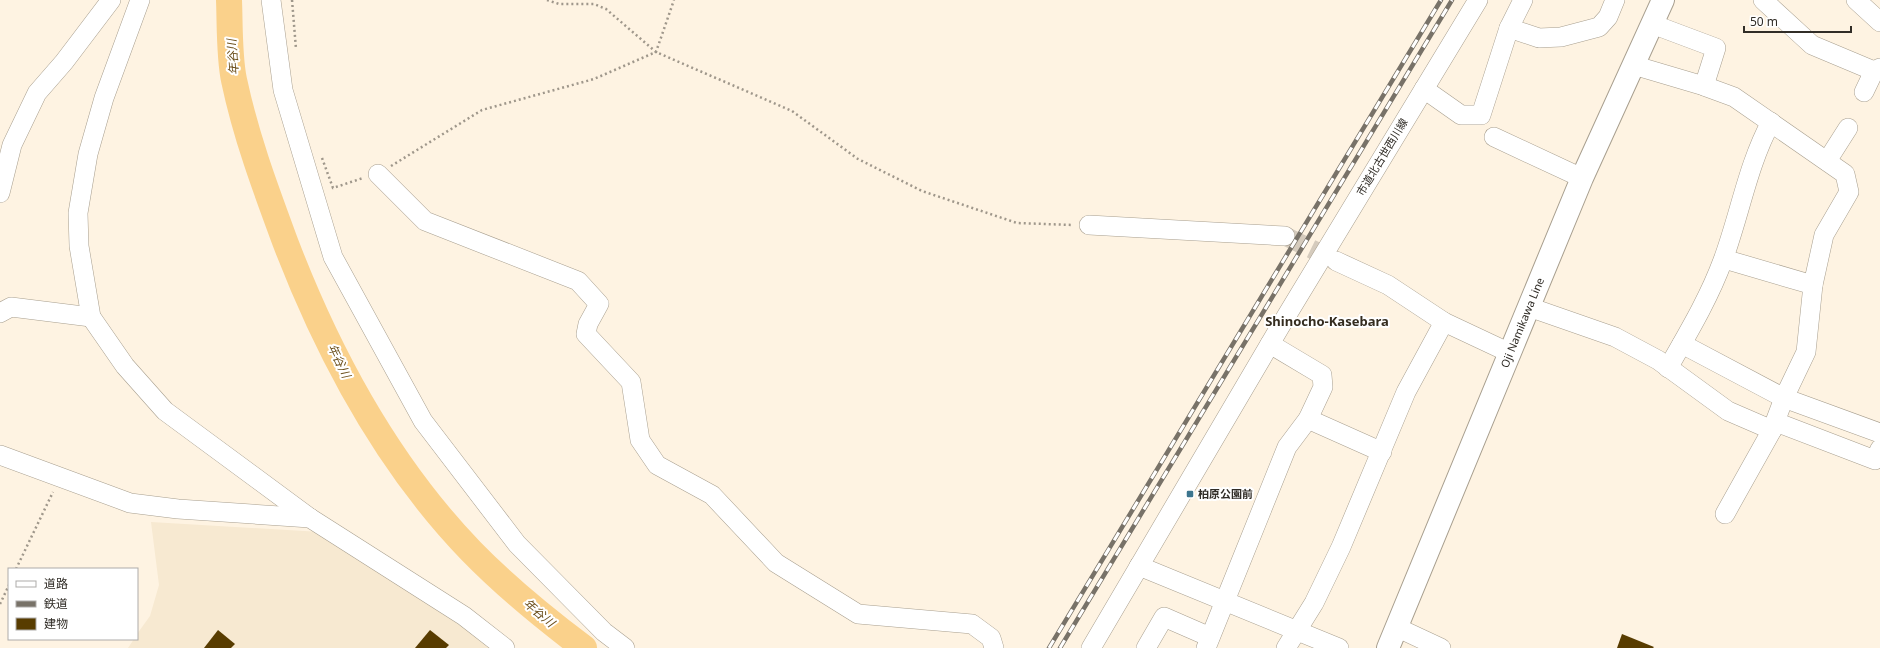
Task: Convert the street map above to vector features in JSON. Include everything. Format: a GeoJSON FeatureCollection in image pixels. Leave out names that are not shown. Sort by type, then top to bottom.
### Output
{"type":"FeatureCollection","features":[{"type":"Feature","properties":{"kind":"main road","name":"Oji Namikawa Line"},"geometry":{"type":"LineString","coordinates":[[1388,648],[1582,178],[1663,0]]}},
{"type":"Feature","properties":{"kind":"street"},"geometry":{"type":"LineString","coordinates":[[0,193],[12,145],[37,93],[64,62],[111,0]]}},
{"type":"Feature","properties":{"kind":"street"},"geometry":{"type":"LineString","coordinates":[[140,0],[104,98],[88,154],[78,213],[79,246],[91,317],[125,366],[166,411],[310,518],[464,616],[505,648]]}},
{"type":"Feature","properties":{"kind":"street"},"geometry":{"type":"LineString","coordinates":[[271,0],[282,90],[333,257],[423,421],[517,544],[604,632],[625,648]]}},
{"type":"Feature","properties":{"kind":"street","name":"市道北古世西川線"},"geometry":{"type":"LineString","coordinates":[[1091,648],[1287,315],[1478,0]]}},
{"type":"Feature","properties":{"kind":"street"},"geometry":{"type":"LineString","coordinates":[[1424,89],[1461,115],[1481,115],[1509,28],[1523,0]]}},
{"type":"Feature","properties":{"kind":"street"},"geometry":{"type":"LineString","coordinates":[[1509,28],[1540,38],[1561,37],[1599,27],[1608,18],[1615,0]]}},
{"type":"Feature","properties":{"kind":"street"},"geometry":{"type":"LineString","coordinates":[[1763,0],[1812,45],[1877,70],[1864,92]]}},
{"type":"Feature","properties":{"kind":"street"},"geometry":{"type":"LineString","coordinates":[[1856,0],[1880,22]]}},
{"type":"Feature","properties":{"kind":"street"},"geometry":{"type":"LineString","coordinates":[[1652,24],[1716,48],[1704,86]]}},
{"type":"Feature","properties":{"kind":"street"},"geometry":{"type":"LineString","coordinates":[[1633,65],[1704,86],[1734,97],[1846,174],[1849,192],[1824,235],[1813,285],[1806,352],[1784,398],[1774,426],[1725,514]]}},
{"type":"Feature","properties":{"kind":"street"},"geometry":{"type":"LineString","coordinates":[[1668,368],[1708,297],[1724,259],[1761,141],[1771,122]]}},
{"type":"Feature","properties":{"kind":"street"},"geometry":{"type":"LineString","coordinates":[[1827,161],[1848,128]]}},
{"type":"Feature","properties":{"kind":"street"},"geometry":{"type":"LineString","coordinates":[[1494,137],[1582,178]]}},
{"type":"Feature","properties":{"kind":"street"},"geometry":{"type":"LineString","coordinates":[[378,174],[425,221],[578,281],[599,304],[588,324],[586,334],[631,382],[640,440],[657,465],[712,495],[776,563],[858,614],[972,624],[991,638],[994,648]]}},
{"type":"Feature","properties":{"kind":"street"},"geometry":{"type":"LineString","coordinates":[[1090,225],[1285,236]]}},
{"type":"Feature","properties":{"kind":"street"},"geometry":{"type":"LineString","coordinates":[[1724,259],[1813,285]]}},
{"type":"Feature","properties":{"kind":"street"},"geometry":{"type":"LineString","coordinates":[[1336,261],[1388,285],[1444,322],[1510,353]]}},
{"type":"Feature","properties":{"kind":"street"},"geometry":{"type":"LineString","coordinates":[[1529,307],[1615,337],[1658,360],[1728,411],[1875,460],[1880,449]]}},
{"type":"Feature","properties":{"kind":"street"},"geometry":{"type":"LineString","coordinates":[[0,313],[11,308],[91,317]]}},
{"type":"Feature","properties":{"kind":"street"},"geometry":{"type":"LineString","coordinates":[[1286,648],[1314,603],[1341,547],[1406,392],[1444,322]]}},
{"type":"Feature","properties":{"kind":"street"},"geometry":{"type":"LineString","coordinates":[[1146,648],[1164,617],[1208,643],[1287,446],[1308,419],[1323,388],[1322,375],[1270,344]]}},
{"type":"Feature","properties":{"kind":"street"},"geometry":{"type":"LineString","coordinates":[[1682,344],[1784,398],[1880,433]]}},
{"type":"Feature","properties":{"kind":"street"},"geometry":{"type":"LineString","coordinates":[[1308,419],[1382,452]]}},
{"type":"Feature","properties":{"kind":"street"},"geometry":{"type":"LineString","coordinates":[[0,455],[130,503],[178,509],[310,518]]}},
{"type":"Feature","properties":{"kind":"street"},"geometry":{"type":"LineString","coordinates":[[1139,566],[1339,648]]}},
{"type":"Feature","properties":{"kind":"street"},"geometry":{"type":"LineString","coordinates":[[1396,627],[1441,648]]}},
{"type":"Feature","properties":{"kind":"path"},"geometry":{"type":"LineString","coordinates":[[292,0],[296,51]]}},
{"type":"Feature","properties":{"kind":"path"},"geometry":{"type":"LineString","coordinates":[[547,0],[559,4],[594,4],[606,9],[656,52],[792,111],[858,159],[922,191],[1017,223],[1090,225]]}},
{"type":"Feature","properties":{"kind":"path"},"geometry":{"type":"LineString","coordinates":[[319,150],[333,188],[378,174],[482,110],[594,79],[656,52],[674,0]]}},
{"type":"Feature","properties":{"kind":"path"},"geometry":{"type":"LineString","coordinates":[[16,568],[59,478]]}},
{"type":"Feature","properties":{"kind":"path"},"geometry":{"type":"LineString","coordinates":[[0,604],[8,587]]}},
{"type":"Feature","properties":{"kind":"shaded area"},"geometry":{"type":"Polygon","coordinates":[[[151,522],[321,532],[464,628],[489,648],[128,648],[133,640],[138,640],[138,633],[150,616],[159,585],[151,522]]]}},
{"type":"Feature","properties":{"kind":"building"},"geometry":{"type":"Polygon","coordinates":[[[218,630],[235,644],[231,648],[204,648],[218,630]]]}},
{"type":"Feature","properties":{"kind":"building"},"geometry":{"type":"Polygon","coordinates":[[[430,630],[449,645],[446,648],[415,648],[430,630]]]}},
{"type":"Feature","properties":{"kind":"building"},"geometry":{"type":"Polygon","coordinates":[[[1622,634],[1654,647],[1617,648],[1622,634]]]}},
{"type":"Feature","properties":{"kind":"waterway","name":"年谷川"},"geometry":{"type":"LineString","coordinates":[[229,0],[232,71],[250,143],[271,204],[303,286],[341,367],[363,407],[387,445],[413,482],[441,517],[471,551],[512,590],[584,648]]}},
{"type":"Feature","properties":{"kind":"tunnel"},"geometry":{"type":"LineString","coordinates":[[1285,236],[1336,261]]}},
{"type":"Feature","properties":{"kind":"railway"},"geometry":{"type":"LineString","coordinates":[[1049,648],[1441,0]]}},
{"type":"Feature","properties":{"kind":"railway"},"geometry":{"type":"LineString","coordinates":[[1060,648],[1452,0]]}},
{"type":"Feature","properties":{"kind":"place","name":"柏原公園前"},"geometry":{"type":"Point","coordinates":[1190,494]}},
{"type":"Feature","properties":{"kind":"district","name":"Shinocho-Kasebara"},"geometry":{"type":"Point","coordinates":[1327,321]}}]}
